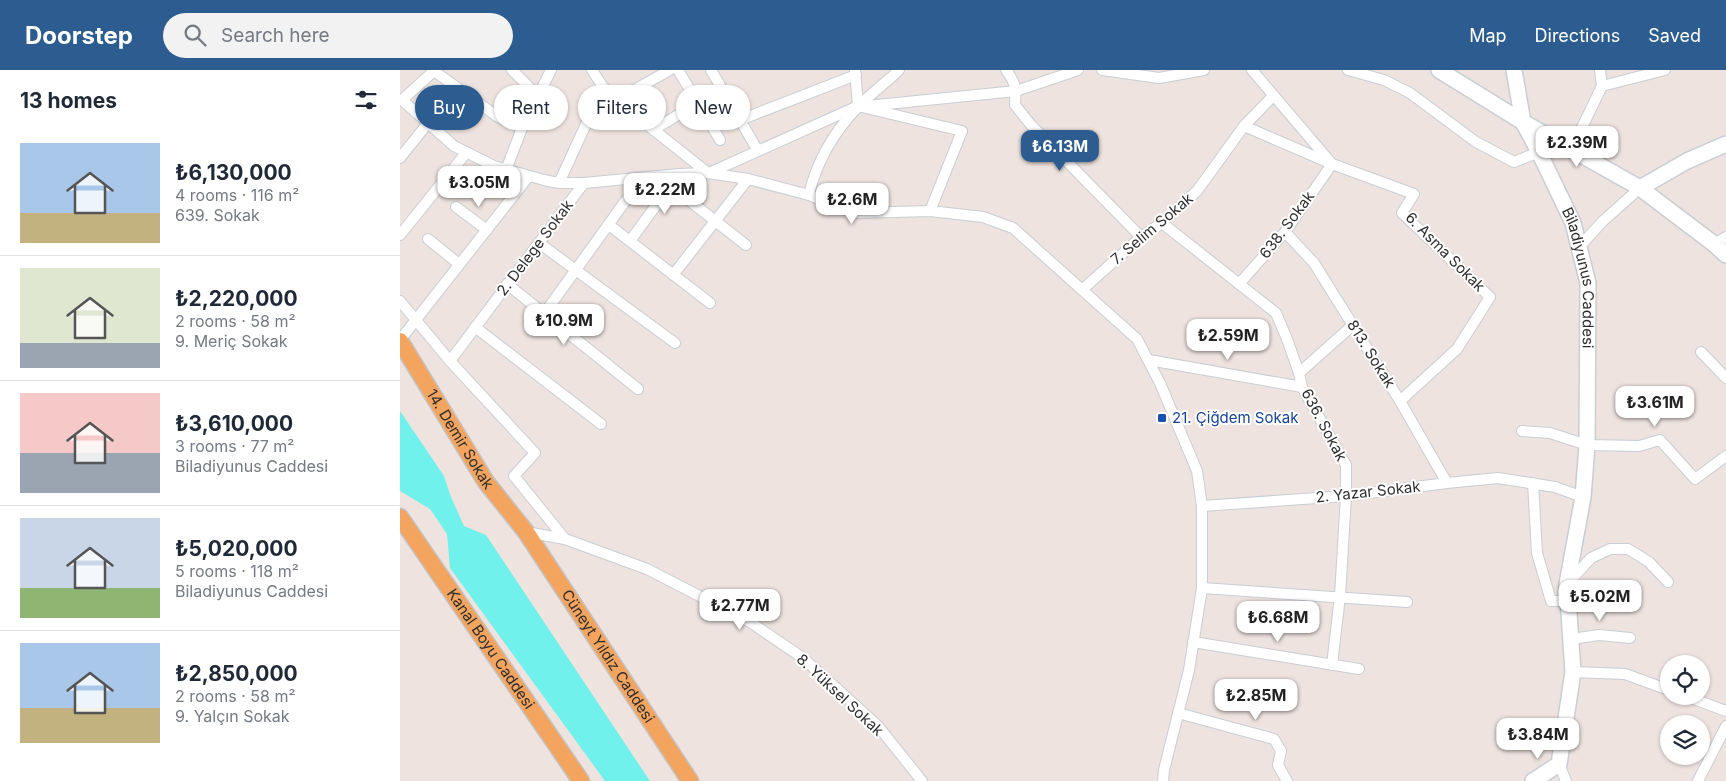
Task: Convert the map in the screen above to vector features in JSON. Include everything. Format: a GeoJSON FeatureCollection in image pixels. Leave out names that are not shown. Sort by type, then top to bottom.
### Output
{"type":"FeatureCollection","features":[{"type":"Feature","properties":{"kind":"main road","name":"14. Demir Sokak"},"geometry":{"type":"LineString","coordinates":[[400,341],[486,482],[526,532]]}},
{"type":"Feature","properties":{"kind":"main road","name":"Kanal Boyu Caddesi"},"geometry":{"type":"LineString","coordinates":[[400,517],[581,781]]}},
{"type":"Feature","properties":{"kind":"main road","name":"Cüneyt Yıldız Caddesi"},"geometry":{"type":"LineString","coordinates":[[526,532],[690,781]]}},
{"type":"Feature","properties":{"kind":"street"},"geometry":{"type":"LineString","coordinates":[[415,112],[401,100],[435,70],[494,114]]}},
{"type":"Feature","properties":{"kind":"street"},"geometry":{"type":"LineString","coordinates":[[512,70],[527,85]]}},
{"type":"Feature","properties":{"kind":"street"},"geometry":{"type":"LineString","coordinates":[[542,85],[550,70]]}},
{"type":"Feature","properties":{"kind":"street"},"geometry":{"type":"LineString","coordinates":[[592,70],[602,85]]}},
{"type":"Feature","properties":{"kind":"street"},"geometry":{"type":"LineString","coordinates":[[643,85],[670,70]]}},
{"type":"Feature","properties":{"kind":"street"},"geometry":{"type":"LineString","coordinates":[[678,70],[687,85]]}},
{"type":"Feature","properties":{"kind":"street"},"geometry":{"type":"LineString","coordinates":[[711,70],[720,85]]}},
{"type":"Feature","properties":{"kind":"street"},"geometry":{"type":"LineString","coordinates":[[809,195],[812,178],[837,132],[858,106],[899,70]]}},
{"type":"Feature","properties":{"kind":"street"},"geometry":{"type":"LineString","coordinates":[[1006,70],[1014,80],[1016,91],[1015,105],[1031,125],[1140,238]]}},
{"type":"Feature","properties":{"kind":"street"},"geometry":{"type":"LineString","coordinates":[[708,173],[858,106],[1016,91],[1078,70]]}},
{"type":"Feature","properties":{"kind":"street"},"geometry":{"type":"LineString","coordinates":[[1102,70],[1159,78],[1204,70]]}},
{"type":"Feature","properties":{"kind":"street"},"geometry":{"type":"LineString","coordinates":[[1252,70],[1332,164]]}},
{"type":"Feature","properties":{"kind":"street"},"geometry":{"type":"LineString","coordinates":[[1348,70],[1384,80],[1410,93],[1476,142],[1514,162],[1539,152]]}},
{"type":"Feature","properties":{"kind":"street"},"geometry":{"type":"LineString","coordinates":[[1439,70],[1523,122],[1640,188],[1720,240],[1726,255]]}},
{"type":"Feature","properties":{"kind":"street"},"geometry":{"type":"LineString","coordinates":[[1514,70],[1523,122]]}},
{"type":"Feature","properties":{"kind":"street"},"geometry":{"type":"LineString","coordinates":[[1572,148],[1602,86],[1600,70]]}},
{"type":"Feature","properties":{"kind":"street"},"geometry":{"type":"LineString","coordinates":[[1602,86],[1640,73],[1665,70]]}},
{"type":"Feature","properties":{"kind":"street"},"geometry":{"type":"LineString","coordinates":[[750,116],[856,72],[858,106]]}},
{"type":"Feature","properties":{"kind":"street","name":"7. Selim Sokak"},"geometry":{"type":"LineString","coordinates":[[1083,290],[1140,238],[1162,223],[1197,191],[1244,126],[1273,96]]}},
{"type":"Feature","properties":{"kind":"street"},"geometry":{"type":"LineString","coordinates":[[858,106],[962,132],[930,211]]}},
{"type":"Feature","properties":{"kind":"street","name":"Biladiyunus Caddesi"},"geometry":{"type":"LineString","coordinates":[[1523,122],[1573,223],[1588,283],[1587,445],[1583,497],[1567,584],[1573,672],[1560,764]]}},
{"type":"Feature","properties":{"kind":"street","name":"6. Asma Sokak"},"geometry":{"type":"LineString","coordinates":[[1244,126],[1332,164],[1414,194],[1402,214],[1490,297],[1457,349],[1400,401]]}},
{"type":"Feature","properties":{"kind":"street"},"geometry":{"type":"LineString","coordinates":[[400,158],[422,130]]}},
{"type":"Feature","properties":{"kind":"street"},"geometry":{"type":"LineString","coordinates":[[436,130],[454,146],[466,153],[506,170],[559,183],[584,183],[708,173],[748,178],[809,195],[857,213],[930,211],[983,218],[1013,228],[1083,290],[1137,339],[1149,360],[1197,471],[1202,506],[1202,588],[1189,670],[1164,770],[1163,781]]}},
{"type":"Feature","properties":{"kind":"street"},"geometry":{"type":"LineString","coordinates":[[506,170],[521,130]]}},
{"type":"Feature","properties":{"kind":"street"},"geometry":{"type":"LineString","coordinates":[[559,183],[583,130]]}},
{"type":"Feature","properties":{"kind":"street"},"geometry":{"type":"LineString","coordinates":[[653,130],[708,173]]}},
{"type":"Feature","properties":{"kind":"street"},"geometry":{"type":"LineString","coordinates":[[714,130],[720,140]]}},
{"type":"Feature","properties":{"kind":"street"},"geometry":{"type":"LineString","coordinates":[[746,130],[758,151]]}},
{"type":"Feature","properties":{"kind":"street"},"geometry":{"type":"LineString","coordinates":[[1579,247],[1603,221],[1640,188],[1687,160],[1726,144]]}},
{"type":"Feature","properties":{"kind":"street"},"geometry":{"type":"LineString","coordinates":[[400,235],[466,153]]}},
{"type":"Feature","properties":{"kind":"street","name":"638. Sokak"},"geometry":{"type":"LineString","coordinates":[[1240,284],[1285,232],[1332,164]]}},
{"type":"Feature","properties":{"kind":"street"},"geometry":{"type":"LineString","coordinates":[[630,241],[679,174]]}},
{"type":"Feature","properties":{"kind":"street"},"geometry":{"type":"LineString","coordinates":[[400,341],[529,176]]}},
{"type":"Feature","properties":{"kind":"street"},"geometry":{"type":"LineString","coordinates":[[544,314],[642,178]]}},
{"type":"Feature","properties":{"kind":"street"},"geometry":{"type":"LineString","coordinates":[[673,275],[748,178]]}},
{"type":"Feature","properties":{"kind":"street","name":"2. Delege Sokak"},"geometry":{"type":"LineString","coordinates":[[450,361],[584,183]]}},
{"type":"Feature","properties":{"kind":"street"},"geometry":{"type":"LineString","coordinates":[[686,198],[746,245]]}},
{"type":"Feature","properties":{"kind":"street"},"geometry":{"type":"LineString","coordinates":[[456,207],[487,230]]}},
{"type":"Feature","properties":{"kind":"street","name":"636. Sokak"},"geometry":{"type":"LineString","coordinates":[[1162,223],[1276,312],[1300,374],[1302,386],[1346,466],[1340,596],[1332,665]]}},
{"type":"Feature","properties":{"kind":"street"},"geometry":{"type":"LineString","coordinates":[[609,225],[710,303]]}},
{"type":"Feature","properties":{"kind":"street","name":"813. Sokak"},"geometry":{"type":"LineString","coordinates":[[1285,232],[1314,263],[1400,401],[1448,483]]}},
{"type":"Feature","properties":{"kind":"street"},"geometry":{"type":"LineString","coordinates":[[428,239],[460,264]]}},
{"type":"Feature","properties":{"kind":"street"},"geometry":{"type":"LineString","coordinates":[[539,243],[675,343]]}},
{"type":"Feature","properties":{"kind":"street"},"geometry":{"type":"LineString","coordinates":[[508,284],[638,389]]}},
{"type":"Feature","properties":{"kind":"street"},"geometry":{"type":"LineString","coordinates":[[400,301],[450,361],[535,453],[514,476],[566,539]]}},
{"type":"Feature","properties":{"kind":"street"},"geometry":{"type":"LineString","coordinates":[[1300,374],[1353,325]]}},
{"type":"Feature","properties":{"kind":"street"},"geometry":{"type":"LineString","coordinates":[[475,327],[601,424]]}},
{"type":"Feature","properties":{"kind":"street"},"geometry":{"type":"LineString","coordinates":[[1701,352],[1726,378]]}},
{"type":"Feature","properties":{"kind":"street"},"geometry":{"type":"LineString","coordinates":[[1149,360],[1302,386]]}},
{"type":"Feature","properties":{"kind":"street"},"geometry":{"type":"LineString","coordinates":[[1522,431],[1550,433],[1587,445],[1639,446],[1660,440],[1696,480],[1726,456]]}},
{"type":"Feature","properties":{"kind":"street","name":"2. Yazar Sokak"},"geometry":{"type":"LineString","coordinates":[[1202,506],[1346,496],[1498,478],[1555,487],[1583,497]]}},
{"type":"Feature","properties":{"kind":"street"},"geometry":{"type":"LineString","coordinates":[[1532,482],[1537,553],[1551,601],[1568,601]]}},
{"type":"Feature","properties":{"kind":"street","name":"8. Yüksel Sokak"},"geometry":{"type":"LineString","coordinates":[[526,532],[566,539],[647,569],[750,622],[803,658],[878,726],[922,781]]}},
{"type":"Feature","properties":{"kind":"street"},"geometry":{"type":"LineString","coordinates":[[1567,584],[1591,558],[1610,549],[1628,549],[1649,562],[1668,582]]}},
{"type":"Feature","properties":{"kind":"street"},"geometry":{"type":"LineString","coordinates":[[1202,588],[1407,602]]}},
{"type":"Feature","properties":{"kind":"street"},"geometry":{"type":"LineString","coordinates":[[1571,639],[1599,635],[1630,638]]}},
{"type":"Feature","properties":{"kind":"street"},"geometry":{"type":"LineString","coordinates":[[1193,642],[1359,670]]}},
{"type":"Feature","properties":{"kind":"street"},"geometry":{"type":"LineString","coordinates":[[1573,672],[1625,674],[1660,687]]}},
{"type":"Feature","properties":{"kind":"street"},"geometry":{"type":"LineString","coordinates":[[1710,705],[1726,711]]}},
{"type":"Feature","properties":{"kind":"street"},"geometry":{"type":"LineString","coordinates":[[1178,713],[1274,739],[1281,751],[1278,765],[1287,781]]}},
{"type":"Feature","properties":{"kind":"street"},"geometry":{"type":"LineString","coordinates":[[1698,781],[1726,726]]}},
{"type":"Feature","properties":{"kind":"street"},"geometry":{"type":"LineString","coordinates":[[1533,781],[1560,764],[1566,781]]}},
{"type":"Feature","properties":{"kind":"water"},"geometry":{"type":"Polygon","coordinates":[[[400,411],[444,476],[464,526],[486,535],[650,781],[605,781],[450,568],[447,534],[430,509],[400,491],[400,411]]]}},
{"type":"Feature","properties":{"kind":"place","name":"21. Çiğdem Sokak"},"geometry":{"type":"Point","coordinates":[1162,418]}}]}
